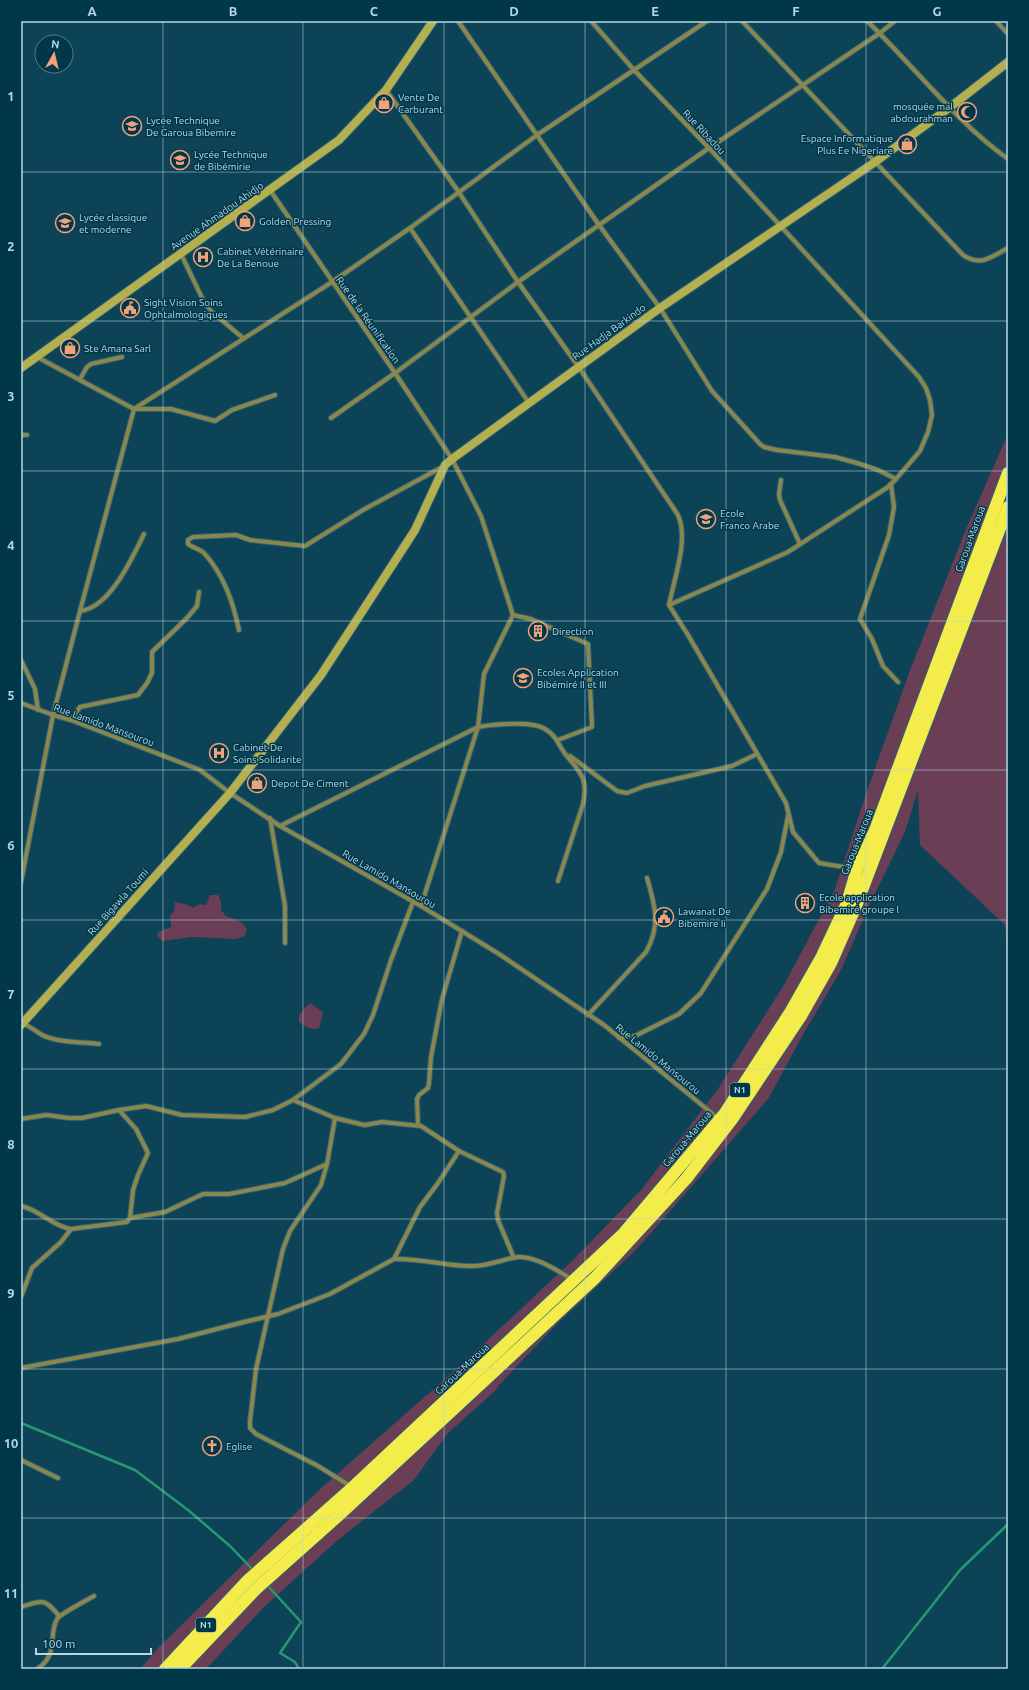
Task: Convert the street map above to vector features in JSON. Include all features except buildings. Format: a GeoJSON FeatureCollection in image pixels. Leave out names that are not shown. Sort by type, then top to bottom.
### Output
{"type":"FeatureCollection","features":[{"type":"Feature","properties":{"kind":"highway","name":"Garoua-Maroua"},"geometry":{"type":"LineString","coordinates":[[164,1669],[268,1570],[352,1487],[622,1235],[720,1119],[791,1011],[821,958],[847,903],[857,869],[875,830],[1008,473]]}},
{"type":"Feature","properties":{"kind":"highway","name":"Garoua-Maroua"},"geometry":{"type":"LineString","coordinates":[[268,1570],[338,1516],[594,1278],[686,1179],[733,1118],[801,1016],[831,962],[856,906],[1008,507]]}},
{"type":"Feature","properties":{"kind":"highway","name":"Garoua-Maroua"},"geometry":{"type":"LineString","coordinates":[[180,1669],[252,1585]]}},
{"type":"Feature","properties":{"kind":"street","name":"Avenue Ahmadou Ahidjo"},"geometry":{"type":"LineString","coordinates":[[21,368],[339,140],[386,90],[433,21]]}},
{"type":"Feature","properties":{"kind":"street"},"geometry":{"type":"LineString","coordinates":[[458,21],[599,225],[660,308],[712,391],[760,444],[764,447],[777,450],[835,458],[857,463],[878,470],[896,479]]}},
{"type":"Feature","properties":{"kind":"street","name":"Rue Ribadou"},"geometry":{"type":"LineString","coordinates":[[591,21],[634,70],[709,148],[918,377],[926,388],[930,400],[932,415],[928,432],[920,451],[891,484],[788,552],[669,605]]}},
{"type":"Feature","properties":{"kind":"street"},"geometry":{"type":"LineString","coordinates":[[21,882],[54,715],[134,408],[332,282],[410,228],[537,135],[707,21]]}},
{"type":"Feature","properties":{"kind":"street"},"geometry":{"type":"LineString","coordinates":[[742,21],[963,255],[973,261],[984,260],[1008,248]]}},
{"type":"Feature","properties":{"kind":"street"},"geometry":{"type":"LineString","coordinates":[[867,21],[880,33],[948,108],[989,146],[1008,159]]}},
{"type":"Feature","properties":{"kind":"street"},"geometry":{"type":"LineString","coordinates":[[330,418],[395,373],[518,282],[599,225],[802,84],[880,33],[895,21]]}},
{"type":"Feature","properties":{"kind":"street"},"geometry":{"type":"LineString","coordinates":[[996,21],[1008,34]]}},
{"type":"Feature","properties":{"kind":"street","name":"Rue Hadja Barkindo"},"geometry":{"type":"LineString","coordinates":[[445,465],[578,366],[660,308],[875,162],[1008,62]]}},
{"type":"Feature","properties":{"kind":"street"},"geometry":{"type":"LineString","coordinates":[[386,90],[458,192],[518,282],[578,366],[678,514],[681,520],[682,546],[669,605],[786,802],[794,832],[819,863],[857,869]]}},
{"type":"Feature","properties":{"kind":"street","name":"Rue de la Réunification"},"geometry":{"type":"LineString","coordinates":[[270,190],[452,459],[481,516],[513,615]]}},
{"type":"Feature","properties":{"kind":"street"},"geometry":{"type":"LineString","coordinates":[[410,228],[529,403]]}},
{"type":"Feature","properties":{"kind":"street"},"geometry":{"type":"LineString","coordinates":[[180,254],[204,302],[212,312],[243,338]]}},
{"type":"Feature","properties":{"kind":"street"},"geometry":{"type":"LineString","coordinates":[[37,357],[134,408],[171,409],[215,421],[232,410],[275,395]]}},
{"type":"Feature","properties":{"kind":"street"},"geometry":{"type":"LineString","coordinates":[[80,379],[87,367],[91,364],[122,357]]}},
{"type":"Feature","properties":{"kind":"street"},"geometry":{"type":"LineString","coordinates":[[21,435],[27,435]]}},
{"type":"Feature","properties":{"kind":"street"},"geometry":{"type":"LineString","coordinates":[[239,630],[230,597],[219,574],[203,552],[194,549],[188,544],[188,540],[193,537],[236,535],[250,540],[305,546],[311,544],[363,510],[445,465]]}},
{"type":"Feature","properties":{"kind":"street","name":"Rue Bigawla Toumi"},"geometry":{"type":"LineString","coordinates":[[22,1024],[230,792],[321,676],[415,530],[445,465]]}},
{"type":"Feature","properties":{"kind":"street"},"geometry":{"type":"LineString","coordinates":[[781,480],[780,500],[800,544]]}},
{"type":"Feature","properties":{"kind":"street"},"geometry":{"type":"LineString","coordinates":[[891,484],[894,507],[889,535],[860,619],[872,639],[883,666],[898,682]]}},
{"type":"Feature","properties":{"kind":"street"},"geometry":{"type":"LineString","coordinates":[[80,611],[85,610],[96,603],[114,589],[144,534]]}},
{"type":"Feature","properties":{"kind":"street"},"geometry":{"type":"LineString","coordinates":[[71,720],[80,707],[138,695],[152,673],[152,652],[172,634],[197,606],[199,592]]}},
{"type":"Feature","properties":{"kind":"street"},"geometry":{"type":"LineString","coordinates":[[421,906],[478,727],[484,674],[513,615],[531,618],[588,644],[592,727],[558,740]]}},
{"type":"Feature","properties":{"kind":"street"},"geometry":{"type":"LineString","coordinates":[[21,660],[35,689],[38,710]]}},
{"type":"Feature","properties":{"kind":"street","name":"Rue Lamido Mansourou"},"geometry":{"type":"LineString","coordinates":[[21,703],[71,720],[200,770],[280,826],[421,906],[499,954],[619,1038],[720,1119]]}},
{"type":"Feature","properties":{"kind":"street"},"geometry":{"type":"LineString","coordinates":[[280,826],[478,727],[498,723],[544,728],[558,740],[564,752],[583,777],[585,791],[583,804],[558,881]]}},
{"type":"Feature","properties":{"kind":"street"},"geometry":{"type":"LineString","coordinates":[[564,752],[617,791],[627,793],[645,786],[732,766],[757,754]]}},
{"type":"Feature","properties":{"kind":"street"},"geometry":{"type":"LineString","coordinates":[[619,1038],[635,1036],[679,1014],[701,993],[767,889],[781,852],[789,813]]}},
{"type":"Feature","properties":{"kind":"street"},"geometry":{"type":"LineString","coordinates":[[270,818],[286,914],[285,943]]}},
{"type":"Feature","properties":{"kind":"street"},"geometry":{"type":"LineString","coordinates":[[588,1015],[646,952],[653,940],[656,923],[654,902],[647,878]]}},
{"type":"Feature","properties":{"kind":"street"},"geometry":{"type":"LineString","coordinates":[[21,1119],[46,1115],[82,1118],[146,1106],[182,1115],[245,1117],[273,1110],[293,1100],[342,1064],[364,1034],[373,1015],[391,960],[413,902]]}},
{"type":"Feature","properties":{"kind":"street"},"geometry":{"type":"LineString","coordinates":[[418,1125],[417,1099],[419,1095],[428,1088],[431,1057],[442,999],[462,932]]}},
{"type":"Feature","properties":{"kind":"street"},"geometry":{"type":"LineString","coordinates":[[22,1024],[49,1037],[99,1044]]}},
{"type":"Feature","properties":{"kind":"street"},"geometry":{"type":"LineString","coordinates":[[293,1100],[335,1118],[365,1124],[382,1122],[418,1125],[459,1151],[504,1174],[497,1213],[498,1220],[514,1258]]}},
{"type":"Feature","properties":{"kind":"street"},"geometry":{"type":"LineString","coordinates":[[119,1110],[136,1129],[148,1153],[133,1190],[130,1218]]}},
{"type":"Feature","properties":{"kind":"street"},"geometry":{"type":"LineString","coordinates":[[335,1118],[327,1164],[321,1185],[290,1231],[283,1249],[256,1369],[250,1428],[256,1434],[318,1466],[352,1487]]}},
{"type":"Feature","properties":{"kind":"street"},"geometry":{"type":"LineString","coordinates":[[394,1259],[420,1207],[459,1151]]}},
{"type":"Feature","properties":{"kind":"street"},"geometry":{"type":"LineString","coordinates":[[21,1206],[34,1210],[62,1228],[71,1229],[127,1222],[130,1218],[165,1212],[203,1194],[229,1194],[285,1183],[327,1164]]}},
{"type":"Feature","properties":{"kind":"street"},"geometry":{"type":"LineString","coordinates":[[21,1297],[32,1268],[61,1242],[71,1229]]}},
{"type":"Feature","properties":{"kind":"street"},"geometry":{"type":"LineString","coordinates":[[21,1368],[178,1339],[278,1314],[330,1294],[394,1259],[406,1258],[471,1266],[525,1257],[556,1269],[574,1280]]}},
{"type":"Feature","properties":{"kind":"street"},"geometry":{"type":"LineString","coordinates":[[21,1460],[58,1478]]}},
{"type":"Feature","properties":{"kind":"street"},"geometry":{"type":"LineString","coordinates":[[37,1669],[45,1663],[49,1656],[56,1623],[59,1616],[94,1596]]}},
{"type":"Feature","properties":{"kind":"street"},"geometry":{"type":"LineString","coordinates":[[21,1607],[39,1601],[44,1601],[48,1603],[59,1616]]}},
{"type":"Feature","properties":{"kind":"shaded area"},"geometry":{"type":"Polygon","coordinates":[[[1008,434],[1008,957],[1005,925],[920,845],[918,790],[905,832],[869,906],[841,970],[805,1031],[768,1099],[636,1250],[557,1324],[495,1391],[447,1434],[414,1480],[339,1539],[264,1607],[206,1669],[140,1669],[160,1646],[319,1490],[462,1364],[572,1261],[642,1189],[718,1089],[784,985],[835,889],[867,791],[909,673],[966,529],[1008,434]]]}},
{"type":"Feature","properties":{"kind":"shaded area"},"geometry":{"type":"Polygon","coordinates":[[[210,895],[218,895],[221,902],[221,910],[226,916],[241,922],[247,929],[245,936],[236,939],[192,937],[162,941],[157,935],[158,932],[171,927],[170,915],[174,912],[175,902],[188,905],[193,908],[200,904],[206,905],[210,895]]]}},
{"type":"Feature","properties":{"kind":"shaded area"},"geometry":{"type":"Polygon","coordinates":[[[310,1003],[323,1012],[319,1028],[308,1028],[299,1022],[299,1015],[310,1003]]]}},
{"type":"Feature","properties":{"kind":"waterway"},"geometry":{"type":"LineString","coordinates":[[21,1423],[135,1470],[188,1510],[230,1546],[254,1571]]}},
{"type":"Feature","properties":{"kind":"waterway"},"geometry":{"type":"LineString","coordinates":[[882,1669],[960,1570],[1008,1524]]}},
{"type":"Feature","properties":{"kind":"waterway"},"geometry":{"type":"LineString","coordinates":[[267,1585],[301,1622],[280,1653],[295,1662],[299,1669]]}},
{"type":"Feature","properties":{"kind":"place","name":"Vente De Carburant"},"geometry":{"type":"Point","coordinates":[384,103]}},
{"type":"Feature","properties":{"kind":"place","name":"mosquée mal abdourahman"},"geometry":{"type":"Point","coordinates":[967,112]}},
{"type":"Feature","properties":{"kind":"place","name":"Lycée Technique De Garoua Bibemire"},"geometry":{"type":"Point","coordinates":[132,126]}},
{"type":"Feature","properties":{"kind":"place","name":"Espace Informatique Plus Ee Nigeriare"},"geometry":{"type":"Point","coordinates":[907,144]}},
{"type":"Feature","properties":{"kind":"place","name":"Lycée Technique de Bibémirie"},"geometry":{"type":"Point","coordinates":[180,160]}},
{"type":"Feature","properties":{"kind":"place","name":"Golden Pressing"},"geometry":{"type":"Point","coordinates":[245,221]}},
{"type":"Feature","properties":{"kind":"place","name":"Lycée classique et moderne"},"geometry":{"type":"Point","coordinates":[65,223]}},
{"type":"Feature","properties":{"kind":"place","name":"Cabinet Vétérinaire De La Benoue"},"geometry":{"type":"Point","coordinates":[203,257]}},
{"type":"Feature","properties":{"kind":"place","name":"Sight Vision Soins Ophtalmologiques"},"geometry":{"type":"Point","coordinates":[130,308]}},
{"type":"Feature","properties":{"kind":"place","name":"Ste Amana Sarl"},"geometry":{"type":"Point","coordinates":[70,348]}},
{"type":"Feature","properties":{"kind":"place","name":"Ecole Franco Arabe"},"geometry":{"type":"Point","coordinates":[706,519]}},
{"type":"Feature","properties":{"kind":"place","name":"Direction"},"geometry":{"type":"Point","coordinates":[538,631]}},
{"type":"Feature","properties":{"kind":"place","name":"Ecoles Application Bibémiré II et III"},"geometry":{"type":"Point","coordinates":[523,678]}},
{"type":"Feature","properties":{"kind":"place","name":"Cabinet De Soins Solidarite"},"geometry":{"type":"Point","coordinates":[219,753]}},
{"type":"Feature","properties":{"kind":"place","name":"Depot De Ciment"},"geometry":{"type":"Point","coordinates":[257,783]}},
{"type":"Feature","properties":{"kind":"place","name":"Ecole application Bibemiré groupe l"},"geometry":{"type":"Point","coordinates":[805,903]}},
{"type":"Feature","properties":{"kind":"place","name":"Lawanat De Bibemire Ii"},"geometry":{"type":"Point","coordinates":[664,917]}},
{"type":"Feature","properties":{"kind":"place","name":"Eglise"},"geometry":{"type":"Point","coordinates":[212,1446]}}]}
